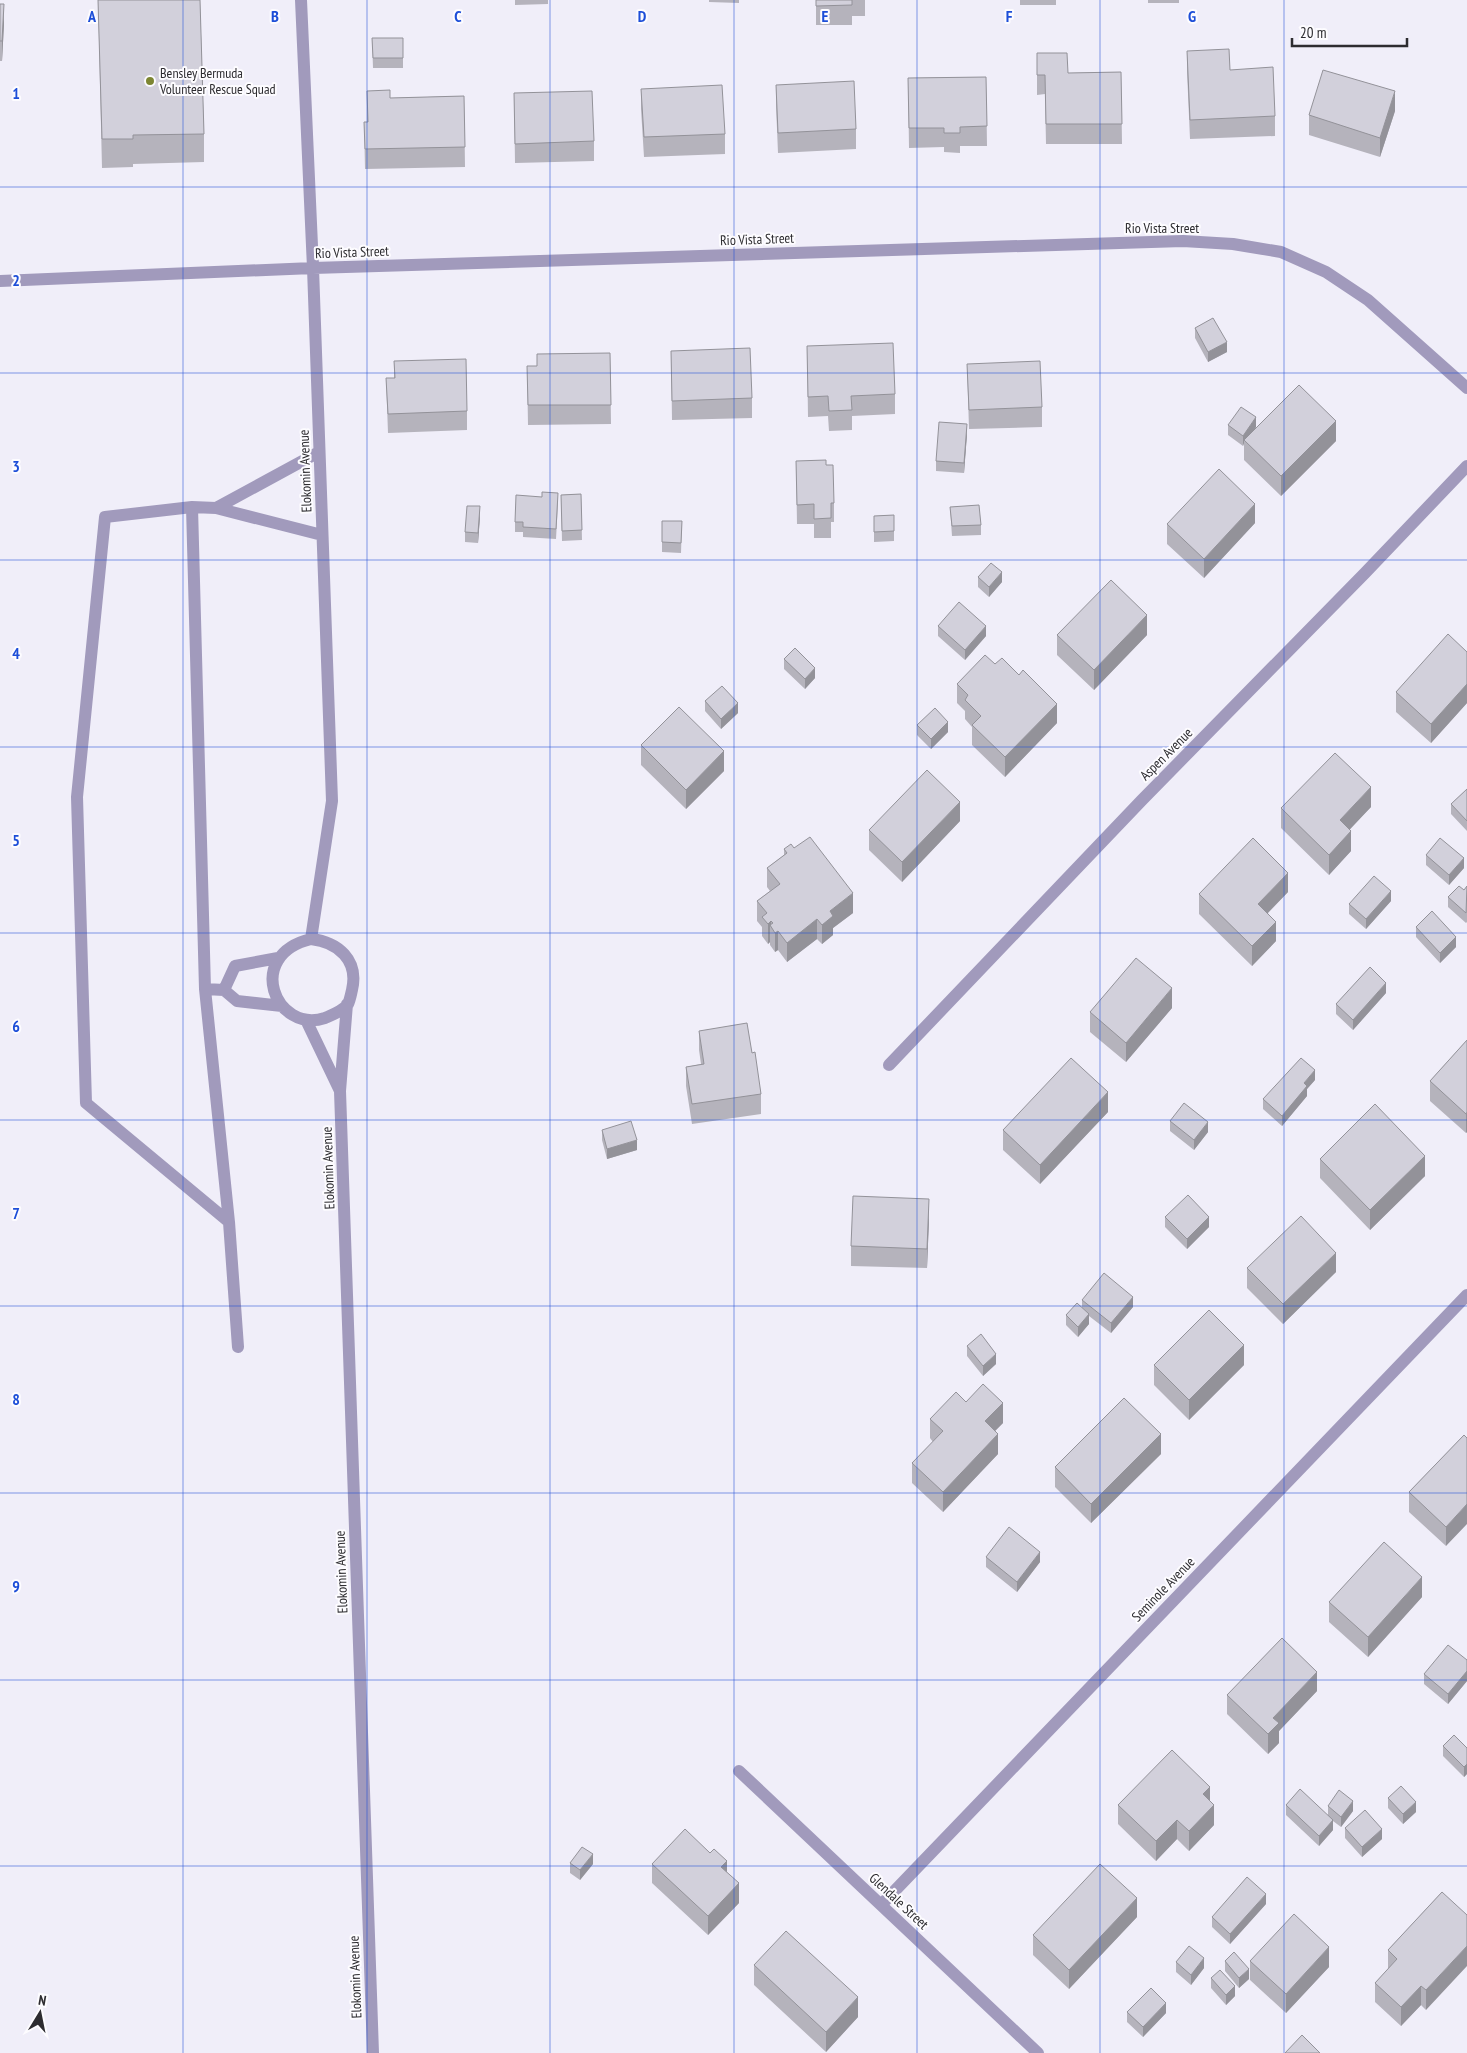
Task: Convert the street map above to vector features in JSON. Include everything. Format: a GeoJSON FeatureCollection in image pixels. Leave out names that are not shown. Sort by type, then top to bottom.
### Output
{"type":"FeatureCollection","features":[{"type":"Feature","properties":{"kind":"street","name":"Elokomin Avenue"},"geometry":{"type":"LineString","coordinates":[[301,0],[314,268],[332,801],[311,939]]}},
{"type":"Feature","properties":{"kind":"street","name":"Rio Vista Street"},"geometry":{"type":"LineString","coordinates":[[0,281],[314,268],[1173,241],[1232,244],[1281,252],[1326,272],[1368,300],[1467,388]]}},
{"type":"Feature","properties":{"kind":"street"},"geometry":{"type":"LineString","coordinates":[[216,508],[319,452]]}},
{"type":"Feature","properties":{"kind":"street","name":"Aspen Avenue"},"geometry":{"type":"LineString","coordinates":[[889,1066],[1142,800],[1365,573],[1467,466]]}},
{"type":"Feature","properties":{"kind":"street"},"geometry":{"type":"LineString","coordinates":[[192,507],[204,989],[229,1222],[238,1347]]}},
{"type":"Feature","properties":{"kind":"street"},"geometry":{"type":"LineString","coordinates":[[229,1222],[86,1103],[77,797],[105,517],[192,507],[216,508],[322,535]]}},
{"type":"Feature","properties":{"kind":"street"},"geometry":{"type":"LineString","coordinates":[[311,939],[331,944],[347,956],[353,968],[354,982],[348,1004],[333,1016],[319,1020],[306,1020],[293,1015],[282,1006],[272,983],[278,958],[287,948],[298,942],[311,939]]}},
{"type":"Feature","properties":{"kind":"street"},"geometry":{"type":"LineString","coordinates":[[224,990],[234,966],[278,958]]}},
{"type":"Feature","properties":{"kind":"street"},"geometry":{"type":"LineString","coordinates":[[204,989],[224,990],[237,1001],[282,1006]]}},
{"type":"Feature","properties":{"kind":"street","name":"Elokomin Avenue"},"geometry":{"type":"LineString","coordinates":[[348,1004],[340,1091],[373,2053]]}},
{"type":"Feature","properties":{"kind":"street","name":"Elokomin Avenue"},"geometry":{"type":"LineString","coordinates":[[306,1020],[340,1091]]}},
{"type":"Feature","properties":{"kind":"street","name":"Seminole Avenue"},"geometry":{"type":"LineString","coordinates":[[882,1904],[1467,1295]]}},
{"type":"Feature","properties":{"kind":"street","name":"Glendale Street"},"geometry":{"type":"LineString","coordinates":[[739,1771],[1038,2053]]}},
{"type":"Feature","properties":{"kind":"building","name":"Bensley Bermuda Volunteer Rescue Squad"},"geometry":{"type":"Polygon","coordinates":[[[98,0],[200,0],[204,134],[133,135],[133,139],[102,139],[98,0]]]}},
{"type":"Feature","properties":{"kind":"building"},"geometry":{"type":"Polygon","coordinates":[[[816,0],[852,0],[852,5],[816,6],[816,0]]]}},
{"type":"Feature","properties":{"kind":"building"},"geometry":{"type":"Polygon","coordinates":[[[0,4],[4,4],[2,41],[0,41],[0,4]]]}},
{"type":"Feature","properties":{"kind":"building"},"geometry":{"type":"Polygon","coordinates":[[[372,38],[403,38],[403,58],[373,58],[372,38]]]}},
{"type":"Feature","properties":{"kind":"building"},"geometry":{"type":"Polygon","coordinates":[[[1229,49],[1230,70],[1273,67],[1275,116],[1190,120],[1187,51],[1229,49]]]}},
{"type":"Feature","properties":{"kind":"building"},"geometry":{"type":"Polygon","coordinates":[[[1037,53],[1067,53],[1068,73],[1121,72],[1122,124],[1046,124],[1045,75],[1037,75],[1037,53]]]}},
{"type":"Feature","properties":{"kind":"building"},"geometry":{"type":"Polygon","coordinates":[[[1323,70],[1395,91],[1380,138],[1309,115],[1323,70]]]}},
{"type":"Feature","properties":{"kind":"building"},"geometry":{"type":"Polygon","coordinates":[[[986,77],[987,126],[960,127],[960,133],[944,133],[944,128],[909,128],[908,78],[986,77]]]}},
{"type":"Feature","properties":{"kind":"building"},"geometry":{"type":"Polygon","coordinates":[[[854,81],[856,129],[778,133],[776,85],[854,81]]]}},
{"type":"Feature","properties":{"kind":"building"},"geometry":{"type":"Polygon","coordinates":[[[722,85],[725,134],[644,137],[641,89],[722,85]]]}},
{"type":"Feature","properties":{"kind":"building"},"geometry":{"type":"Polygon","coordinates":[[[390,90],[390,98],[464,96],[465,147],[365,149],[364,122],[368,122],[367,91],[390,90]]]}},
{"type":"Feature","properties":{"kind":"building"},"geometry":{"type":"Polygon","coordinates":[[[592,91],[594,141],[515,144],[514,93],[592,91]]]}},
{"type":"Feature","properties":{"kind":"building"},"geometry":{"type":"Polygon","coordinates":[[[1213,318],[1227,342],[1208,352],[1195,328],[1213,318]]]}},
{"type":"Feature","properties":{"kind":"building"},"geometry":{"type":"Polygon","coordinates":[[[893,343],[895,394],[851,396],[852,410],[829,411],[828,396],[808,397],[807,346],[893,343]]]}},
{"type":"Feature","properties":{"kind":"building"},"geometry":{"type":"Polygon","coordinates":[[[750,348],[752,398],[672,401],[671,351],[750,348]]]}},
{"type":"Feature","properties":{"kind":"building"},"geometry":{"type":"Polygon","coordinates":[[[610,353],[611,405],[528,405],[527,366],[537,366],[537,354],[610,353]]]}},
{"type":"Feature","properties":{"kind":"building"},"geometry":{"type":"Polygon","coordinates":[[[466,359],[467,411],[388,414],[386,378],[395,378],[394,361],[466,359]]]}},
{"type":"Feature","properties":{"kind":"building"},"geometry":{"type":"Polygon","coordinates":[[[1040,361],[1042,407],[969,410],[967,364],[1040,361]]]}},
{"type":"Feature","properties":{"kind":"building"},"geometry":{"type":"Polygon","coordinates":[[[1299,385],[1336,421],[1281,476],[1244,440],[1299,385]]]}},
{"type":"Feature","properties":{"kind":"building"},"geometry":{"type":"Polygon","coordinates":[[[1241,407],[1256,417],[1243,436],[1228,425],[1241,407]]]}},
{"type":"Feature","properties":{"kind":"building"},"geometry":{"type":"Polygon","coordinates":[[[939,422],[967,424],[964,463],[936,461],[939,422]]]}},
{"type":"Feature","properties":{"kind":"building"},"geometry":{"type":"Polygon","coordinates":[[[826,460],[826,465],[833,465],[834,503],[831,503],[831,518],[814,519],[814,504],[797,505],[796,461],[826,460]]]}},
{"type":"Feature","properties":{"kind":"building"},"geometry":{"type":"Polygon","coordinates":[[[1219,469],[1255,504],[1204,559],[1167,524],[1219,469]]]}},
{"type":"Feature","properties":{"kind":"building"},"geometry":{"type":"Polygon","coordinates":[[[542,492],[558,493],[556,529],[523,527],[523,522],[515,522],[516,495],[542,497],[542,492]]]}},
{"type":"Feature","properties":{"kind":"building"},"geometry":{"type":"Polygon","coordinates":[[[581,494],[582,530],[562,531],[561,495],[581,494]]]}},
{"type":"Feature","properties":{"kind":"building"},"geometry":{"type":"Polygon","coordinates":[[[979,505],[981,525],[952,526],[950,507],[979,505]]]}},
{"type":"Feature","properties":{"kind":"building"},"geometry":{"type":"Polygon","coordinates":[[[467,506],[480,506],[478,533],[465,532],[467,506]]]}},
{"type":"Feature","properties":{"kind":"building"},"geometry":{"type":"Polygon","coordinates":[[[894,515],[894,531],[874,532],[874,516],[894,515]]]}},
{"type":"Feature","properties":{"kind":"building"},"geometry":{"type":"Polygon","coordinates":[[[662,521],[682,521],[681,543],[662,542],[662,521]]]}},
{"type":"Feature","properties":{"kind":"building"},"geometry":{"type":"Polygon","coordinates":[[[991,563],[1002,572],[989,587],[978,577],[991,563]]]}},
{"type":"Feature","properties":{"kind":"building"},"geometry":{"type":"Polygon","coordinates":[[[1111,580],[1147,615],[1094,670],[1057,635],[1111,580]]]}},
{"type":"Feature","properties":{"kind":"building"},"geometry":{"type":"Polygon","coordinates":[[[959,602],[986,626],[965,650],[938,626],[959,602]]]}},
{"type":"Feature","properties":{"kind":"building"},"geometry":{"type":"Polygon","coordinates":[[[1448,634],[1467,652],[1467,684],[1431,724],[1396,692],[1448,634]]]}},
{"type":"Feature","properties":{"kind":"building"},"geometry":{"type":"Polygon","coordinates":[[[795,648],[815,668],[805,679],[784,659],[795,648]]]}},
{"type":"Feature","properties":{"kind":"building"},"geometry":{"type":"Polygon","coordinates":[[[985,655],[995,664],[1002,658],[1019,675],[1023,670],[1057,704],[1005,757],[972,725],[981,716],[965,700],[968,695],[957,684],[985,655]]]}},
{"type":"Feature","properties":{"kind":"building"},"geometry":{"type":"Polygon","coordinates":[[[722,686],[738,703],[721,719],[705,701],[722,686]]]}},
{"type":"Feature","properties":{"kind":"building"},"geometry":{"type":"Polygon","coordinates":[[[679,707],[724,751],[686,790],[641,745],[679,707]]]}},
{"type":"Feature","properties":{"kind":"building"},"geometry":{"type":"Polygon","coordinates":[[[935,708],[948,722],[931,739],[917,725],[935,708]]]}},
{"type":"Feature","properties":{"kind":"building"},"geometry":{"type":"Polygon","coordinates":[[[1335,753],[1371,787],[1340,820],[1351,831],[1329,855],[1281,808],[1335,753]]]}},
{"type":"Feature","properties":{"kind":"building"},"geometry":{"type":"Polygon","coordinates":[[[927,770],[960,802],[902,862],[869,830],[927,770]]]}},
{"type":"Feature","properties":{"kind":"building"},"geometry":{"type":"Polygon","coordinates":[[[1467,789],[1467,821],[1451,804],[1467,789]]]}},
{"type":"Feature","properties":{"kind":"building"},"geometry":{"type":"Polygon","coordinates":[[[810,837],[853,893],[830,911],[833,916],[822,925],[817,919],[787,943],[778,931],[775,933],[770,925],[773,923],[771,921],[768,924],[762,917],[767,913],[757,901],[780,884],[767,868],[787,853],[784,849],[791,844],[794,848],[810,837]]]}},
{"type":"Feature","properties":{"kind":"building"},"geometry":{"type":"Polygon","coordinates":[[[1253,838],[1288,873],[1258,904],[1276,922],[1252,946],[1199,894],[1253,838]]]}},
{"type":"Feature","properties":{"kind":"building"},"geometry":{"type":"Polygon","coordinates":[[[1440,838],[1464,858],[1449,875],[1426,855],[1440,838]]]}},
{"type":"Feature","properties":{"kind":"building"},"geometry":{"type":"Polygon","coordinates":[[[1374,876],[1391,891],[1366,919],[1349,904],[1374,876]]]}},
{"type":"Feature","properties":{"kind":"building"},"geometry":{"type":"Polygon","coordinates":[[[1459,886],[1464,890],[1467,886],[1466,913],[1448,897],[1459,886]]]}},
{"type":"Feature","properties":{"kind":"building"},"geometry":{"type":"Polygon","coordinates":[[[1432,911],[1456,937],[1440,953],[1416,927],[1432,911]]]}},
{"type":"Feature","properties":{"kind":"building"},"geometry":{"type":"Polygon","coordinates":[[[1136,958],[1172,988],[1126,1043],[1090,1012],[1136,958]]]}},
{"type":"Feature","properties":{"kind":"building"},"geometry":{"type":"Polygon","coordinates":[[[1370,967],[1386,983],[1353,1020],[1336,1004],[1370,967]]]}},
{"type":"Feature","properties":{"kind":"building"},"geometry":{"type":"Polygon","coordinates":[[[747,1023],[752,1053],[755,1052],[761,1094],[692,1104],[686,1067],[704,1064],[699,1031],[747,1023]]]}},
{"type":"Feature","properties":{"kind":"building"},"geometry":{"type":"Polygon","coordinates":[[[1467,1040],[1467,1112],[1466,1114],[1430,1081],[1467,1040]]]}},
{"type":"Feature","properties":{"kind":"building"},"geometry":{"type":"Polygon","coordinates":[[[1071,1058],[1108,1092],[1040,1165],[1003,1130],[1071,1058]]]}},
{"type":"Feature","properties":{"kind":"building"},"geometry":{"type":"Polygon","coordinates":[[[1301,1058],[1315,1070],[1304,1083],[1307,1086],[1282,1116],[1263,1099],[1301,1058]]]}},
{"type":"Feature","properties":{"kind":"building"},"geometry":{"type":"Polygon","coordinates":[[[1184,1103],[1208,1122],[1194,1140],[1170,1121],[1184,1103]]]}},
{"type":"Feature","properties":{"kind":"building"},"geometry":{"type":"Polygon","coordinates":[[[1375,1104],[1425,1156],[1370,1210],[1320,1159],[1375,1104]]]}},
{"type":"Feature","properties":{"kind":"building"},"geometry":{"type":"Polygon","coordinates":[[[631,1121],[637,1140],[607,1149],[602,1130],[631,1121]]]}},
{"type":"Feature","properties":{"kind":"building"},"geometry":{"type":"Polygon","coordinates":[[[1188,1195],[1209,1217],[1187,1239],[1165,1217],[1188,1195]]]}},
{"type":"Feature","properties":{"kind":"building"},"geometry":{"type":"Polygon","coordinates":[[[853,1196],[929,1199],[927,1249],[851,1246],[853,1196]]]}},
{"type":"Feature","properties":{"kind":"building"},"geometry":{"type":"Polygon","coordinates":[[[1301,1216],[1336,1253],[1283,1304],[1247,1268],[1301,1216]]]}},
{"type":"Feature","properties":{"kind":"building"},"geometry":{"type":"Polygon","coordinates":[[[1104,1273],[1133,1297],[1111,1323],[1082,1300],[1104,1273]]]}},
{"type":"Feature","properties":{"kind":"building"},"geometry":{"type":"Polygon","coordinates":[[[1077,1303],[1089,1314],[1078,1327],[1066,1315],[1077,1303]]]}},
{"type":"Feature","properties":{"kind":"building"},"geometry":{"type":"Polygon","coordinates":[[[1209,1310],[1244,1345],[1189,1400],[1154,1365],[1209,1310]]]}},
{"type":"Feature","properties":{"kind":"building"},"geometry":{"type":"Polygon","coordinates":[[[981,1334],[996,1354],[983,1366],[967,1346],[981,1334]]]}},
{"type":"Feature","properties":{"kind":"building"},"geometry":{"type":"Polygon","coordinates":[[[983,1384],[1003,1403],[985,1421],[998,1434],[943,1492],[912,1463],[943,1431],[930,1419],[956,1392],[966,1402],[983,1384]]]}},
{"type":"Feature","properties":{"kind":"building"},"geometry":{"type":"Polygon","coordinates":[[[1124,1398],[1161,1434],[1091,1504],[1055,1467],[1124,1398]]]}},
{"type":"Feature","properties":{"kind":"building"},"geometry":{"type":"Polygon","coordinates":[[[1464,1435],[1467,1438],[1467,1504],[1446,1527],[1409,1492],[1464,1435]]]}},
{"type":"Feature","properties":{"kind":"building"},"geometry":{"type":"Polygon","coordinates":[[[1009,1527],[1040,1552],[1017,1582],[986,1557],[1009,1527]]]}},
{"type":"Feature","properties":{"kind":"building"},"geometry":{"type":"Polygon","coordinates":[[[1384,1542],[1422,1577],[1368,1637],[1329,1602],[1384,1542]]]}},
{"type":"Feature","properties":{"kind":"building"},"geometry":{"type":"Polygon","coordinates":[[[1282,1638],[1317,1672],[1273,1718],[1279,1723],[1268,1734],[1227,1695],[1282,1638]]]}},
{"type":"Feature","properties":{"kind":"building"},"geometry":{"type":"Polygon","coordinates":[[[1448,1645],[1467,1660],[1467,1671],[1448,1694],[1424,1674],[1448,1645]]]}},
{"type":"Feature","properties":{"kind":"building"},"geometry":{"type":"Polygon","coordinates":[[[1454,1735],[1467,1748],[1467,1764],[1464,1767],[1443,1746],[1454,1735]]]}},
{"type":"Feature","properties":{"kind":"building"},"geometry":{"type":"Polygon","coordinates":[[[1172,1750],[1210,1787],[1203,1794],[1214,1805],[1189,1831],[1177,1820],[1156,1841],[1118,1805],[1172,1750]]]}},
{"type":"Feature","properties":{"kind":"building"},"geometry":{"type":"Polygon","coordinates":[[[1401,1786],[1416,1802],[1403,1814],[1388,1798],[1401,1786]]]}},
{"type":"Feature","properties":{"kind":"building"},"geometry":{"type":"Polygon","coordinates":[[[1300,1789],[1333,1820],[1319,1836],[1286,1805],[1300,1789]]]}},
{"type":"Feature","properties":{"kind":"building"},"geometry":{"type":"Polygon","coordinates":[[[1339,1790],[1353,1801],[1341,1817],[1328,1806],[1339,1790]]]}},
{"type":"Feature","properties":{"kind":"building"},"geometry":{"type":"Polygon","coordinates":[[[1365,1810],[1382,1829],[1362,1847],[1345,1828],[1365,1810]]]}},
{"type":"Feature","properties":{"kind":"building"},"geometry":{"type":"Polygon","coordinates":[[[685,1829],[710,1853],[714,1849],[727,1861],[721,1867],[739,1883],[708,1916],[652,1864],[685,1829]]]}},
{"type":"Feature","properties":{"kind":"building"},"geometry":{"type":"Polygon","coordinates":[[[582,1847],[593,1854],[580,1870],[570,1863],[582,1847]]]}},
{"type":"Feature","properties":{"kind":"building"},"geometry":{"type":"Polygon","coordinates":[[[1100,1864],[1137,1898],[1069,1970],[1033,1935],[1100,1864]]]}},
{"type":"Feature","properties":{"kind":"building"},"geometry":{"type":"Polygon","coordinates":[[[1247,1877],[1266,1894],[1230,1934],[1212,1917],[1247,1877]]]}},
{"type":"Feature","properties":{"kind":"building"},"geometry":{"type":"Polygon","coordinates":[[[1442,1892],[1467,1915],[1467,1946],[1426,1990],[1421,1986],[1401,2007],[1375,1983],[1397,1959],[1388,1950],[1442,1892]]]}},
{"type":"Feature","properties":{"kind":"building"},"geometry":{"type":"Polygon","coordinates":[[[1294,1914],[1329,1947],[1286,1994],[1250,1961],[1294,1914]]]}},
{"type":"Feature","properties":{"kind":"building"},"geometry":{"type":"Polygon","coordinates":[[[786,1931],[858,1997],[826,2032],[754,1965],[786,1931]]]}},
{"type":"Feature","properties":{"kind":"building"},"geometry":{"type":"Polygon","coordinates":[[[1189,1946],[1204,1958],[1191,1975],[1176,1962],[1189,1946]]]}},
{"type":"Feature","properties":{"kind":"building"},"geometry":{"type":"Polygon","coordinates":[[[1234,1952],[1249,1969],[1239,1978],[1225,1961],[1234,1952]]]}},
{"type":"Feature","properties":{"kind":"building"},"geometry":{"type":"Polygon","coordinates":[[[1220,1970],[1235,1986],[1226,1995],[1211,1978],[1220,1970]]]}},
{"type":"Feature","properties":{"kind":"building"},"geometry":{"type":"Polygon","coordinates":[[[1151,1988],[1166,2003],[1143,2027],[1127,2012],[1151,1988]]]}},
{"type":"Feature","properties":{"kind":"building"},"geometry":{"type":"Polygon","coordinates":[[[1302,2035],[1320,2053],[1285,2053],[1302,2035]]]}},
{"type":"Feature","properties":{"kind":"place","name":"Bensley Bermuda Volunteer Rescue Squad"},"geometry":{"type":"Point","coordinates":[150,81]}}]}
